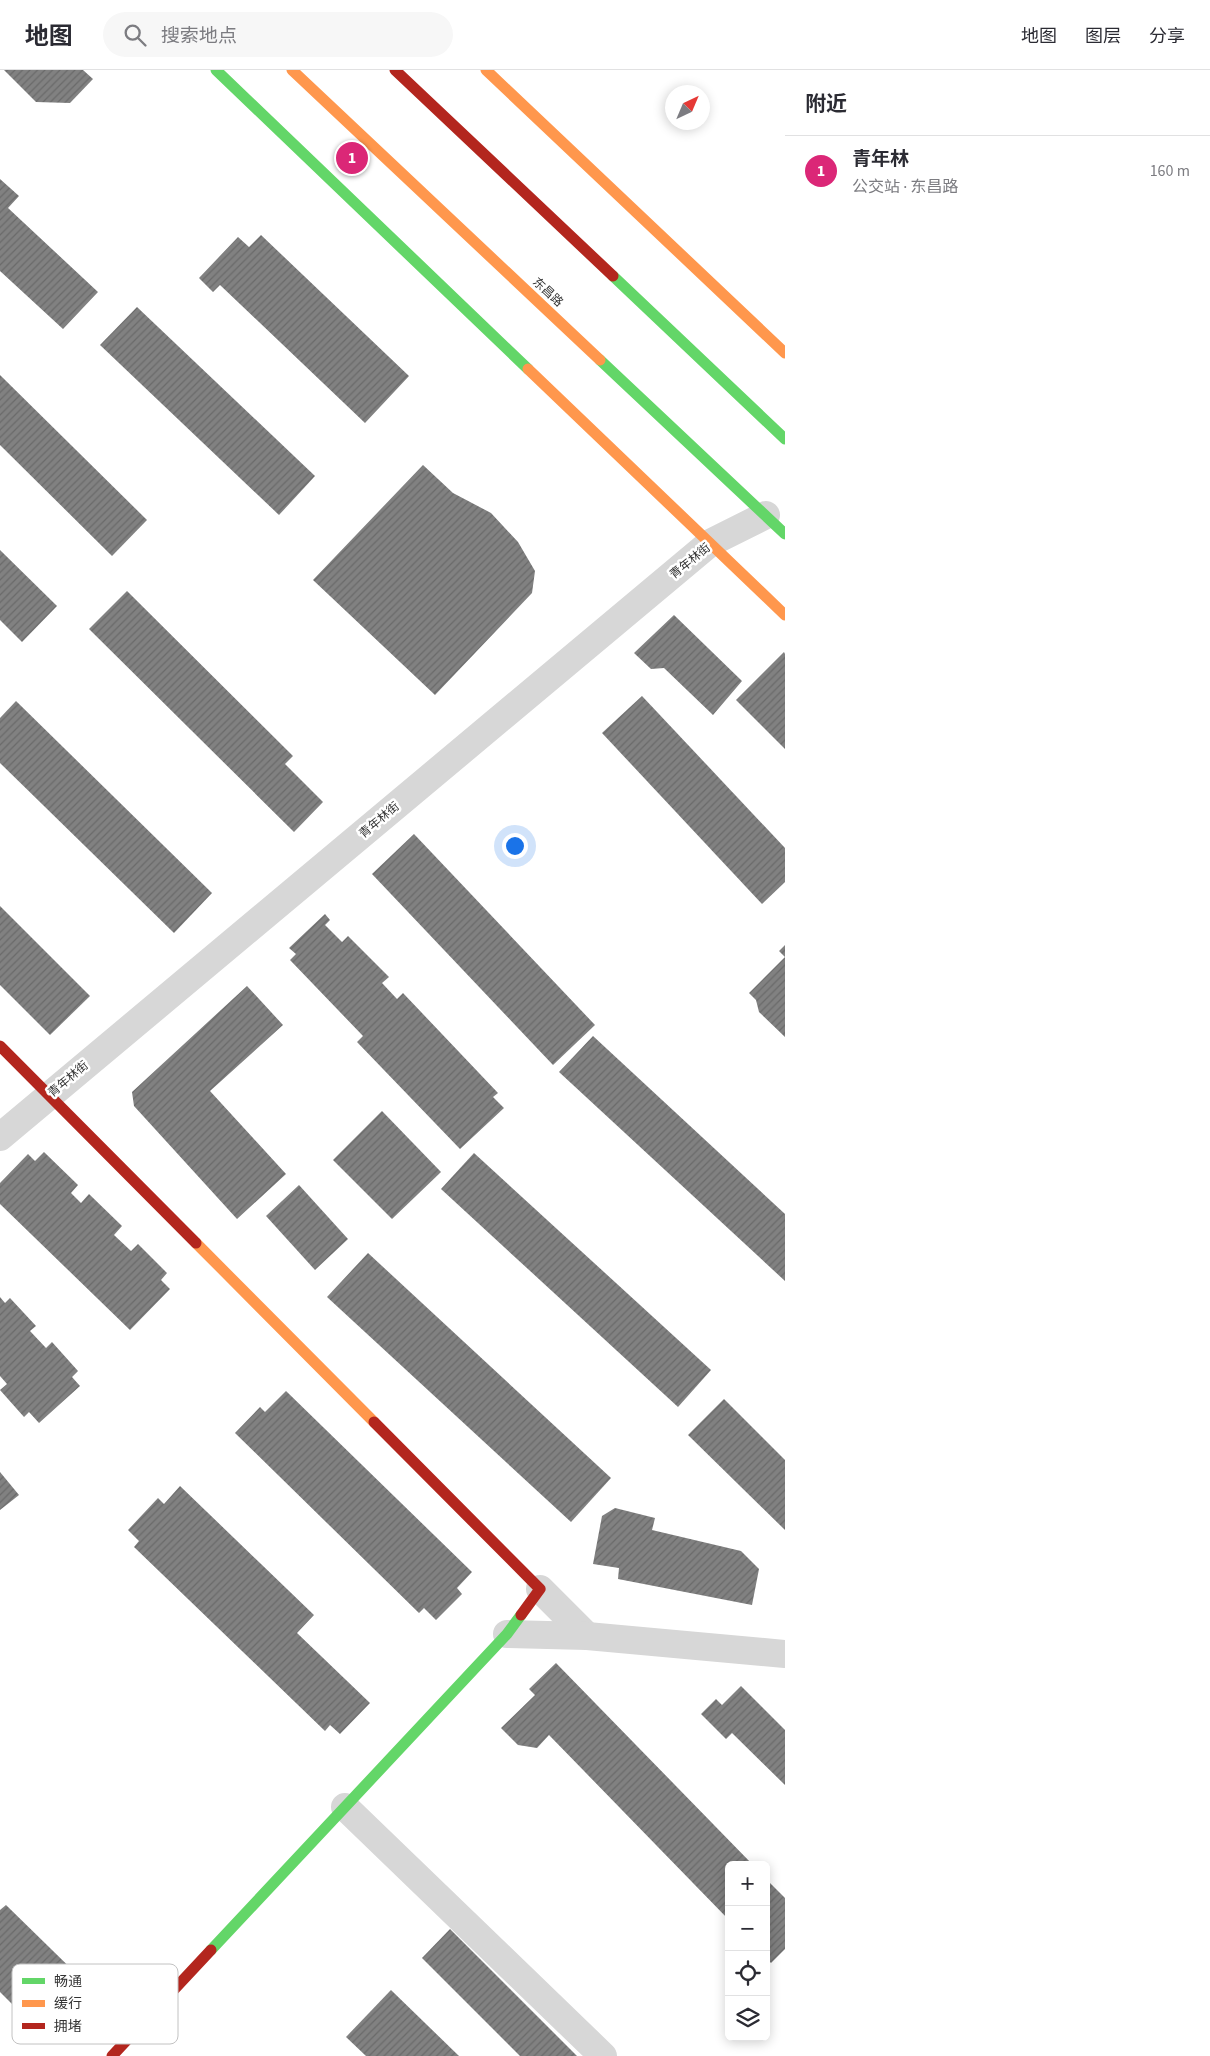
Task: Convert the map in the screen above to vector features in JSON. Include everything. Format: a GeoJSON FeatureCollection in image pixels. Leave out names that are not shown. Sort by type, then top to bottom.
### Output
{"type":"FeatureCollection","features":[{"type":"Feature","properties":{"kind":"street"},"geometry":{"type":"LineString","coordinates":[[216,70],[785,615]]}},
{"type":"Feature","properties":{"kind":"street","name":"东昌路"},"geometry":{"type":"LineString","coordinates":[[292,70],[775,524]]}},
{"type":"Feature","properties":{"kind":"street"},"geometry":{"type":"LineString","coordinates":[[395,70],[785,440]]}},
{"type":"Feature","properties":{"kind":"street"},"geometry":{"type":"LineString","coordinates":[[486,70],[785,352]]}},
{"type":"Feature","properties":{"kind":"street","name":"青年林街"},"geometry":{"type":"LineString","coordinates":[[0,1137],[710,543],[775,524]]}},
{"type":"Feature","properties":{"kind":"street"},"geometry":{"type":"LineString","coordinates":[[0,1046],[587,1636]]}},
{"type":"Feature","properties":{"kind":"street"},"geometry":{"type":"LineString","coordinates":[[178,1985],[507,1634],[540,1588]]}},
{"type":"Feature","properties":{"kind":"street"},"geometry":{"type":"LineString","coordinates":[[507,1634],[587,1636],[785,1654]]}},
{"type":"Feature","properties":{"kind":"street"},"geometry":{"type":"LineString","coordinates":[[345,1807],[603,2056]]}},
{"type":"Feature","properties":{"kind":"street"},"geometry":{"type":"LineString","coordinates":[[112,2056],[123,2044]]}},
{"type":"Feature","properties":{"kind":"building"},"geometry":{"type":"Polygon","coordinates":[[[4,70],[83,70],[93,79],[70,103],[36,102],[4,70]]]}},
{"type":"Feature","properties":{"kind":"building"},"geometry":{"type":"Polygon","coordinates":[[[0,179],[19,196],[8,208],[98,292],[63,329],[0,271],[0,179]]]}},
{"type":"Feature","properties":{"kind":"building"},"geometry":{"type":"Polygon","coordinates":[[[261,235],[409,376],[365,423],[220,285],[213,292],[199,278],[238,237],[249,247],[261,235]]]}},
{"type":"Feature","properties":{"kind":"building"},"geometry":{"type":"Polygon","coordinates":[[[137,307],[315,476],[279,515],[100,345],[137,307]]]}},
{"type":"Feature","properties":{"kind":"building"},"geometry":{"type":"Polygon","coordinates":[[[0,375],[147,520],[112,556],[0,445],[0,375]]]}},
{"type":"Feature","properties":{"kind":"building"},"geometry":{"type":"Polygon","coordinates":[[[423,465],[453,493],[491,513],[518,542],[535,571],[532,593],[435,695],[313,580],[423,465]]]}},
{"type":"Feature","properties":{"kind":"building"},"geometry":{"type":"Polygon","coordinates":[[[0,550],[57,606],[22,642],[0,620],[0,550]]]}},
{"type":"Feature","properties":{"kind":"building"},"geometry":{"type":"Polygon","coordinates":[[[127,591],[293,756],[285,764],[323,802],[294,832],[89,629],[127,591]]]}},
{"type":"Feature","properties":{"kind":"building"},"geometry":{"type":"Polygon","coordinates":[[[674,615],[742,681],[713,715],[664,668],[651,669],[634,653],[674,615]]]}},
{"type":"Feature","properties":{"kind":"building"},"geometry":{"type":"Polygon","coordinates":[[[784,652],[785,654],[785,749],[736,700],[784,652]]]}},
{"type":"Feature","properties":{"kind":"building"},"geometry":{"type":"Polygon","coordinates":[[[642,696],[785,848],[785,882],[762,904],[602,733],[642,696]]]}},
{"type":"Feature","properties":{"kind":"building"},"geometry":{"type":"Polygon","coordinates":[[[16,701],[212,893],[174,933],[0,763],[0,718],[16,701]]]}},
{"type":"Feature","properties":{"kind":"building"},"geometry":{"type":"Polygon","coordinates":[[[414,834],[595,1025],[553,1065],[372,874],[414,834]]]}},
{"type":"Feature","properties":{"kind":"building"},"geometry":{"type":"Polygon","coordinates":[[[0,906],[90,996],[50,1035],[0,985],[0,906]]]}},
{"type":"Feature","properties":{"kind":"building"},"geometry":{"type":"Polygon","coordinates":[[[325,914],[330,920],[325,925],[342,942],[348,936],[389,977],[382,983],[397,999],[403,993],[498,1093],[493,1097],[504,1108],[460,1149],[357,1042],[363,1036],[290,960],[296,954],[289,948],[325,914]]]}},
{"type":"Feature","properties":{"kind":"building"},"geometry":{"type":"Polygon","coordinates":[[[785,945],[785,957],[779,951],[785,945]]]}},
{"type":"Feature","properties":{"kind":"building"},"geometry":{"type":"Polygon","coordinates":[[[785,957],[785,1037],[759,1012],[756,1000],[749,993],[785,957]]]}},
{"type":"Feature","properties":{"kind":"building"},"geometry":{"type":"Polygon","coordinates":[[[247,986],[283,1025],[210,1091],[286,1174],[237,1219],[134,1106],[132,1092],[247,986]]]}},
{"type":"Feature","properties":{"kind":"building"},"geometry":{"type":"Polygon","coordinates":[[[593,1036],[785,1214],[785,1281],[559,1072],[593,1036]]]}},
{"type":"Feature","properties":{"kind":"building"},"geometry":{"type":"Polygon","coordinates":[[[382,1111],[441,1172],[392,1219],[333,1160],[382,1111]]]}},
{"type":"Feature","properties":{"kind":"building"},"geometry":{"type":"Polygon","coordinates":[[[44,1152],[78,1185],[71,1193],[81,1203],[89,1194],[122,1226],[114,1235],[131,1251],[138,1244],[167,1273],[161,1280],[170,1289],[130,1330],[0,1204],[0,1183],[28,1154],[35,1161],[44,1152]]]}},
{"type":"Feature","properties":{"kind":"building"},"geometry":{"type":"Polygon","coordinates":[[[474,1153],[711,1370],[678,1407],[441,1189],[474,1153]]]}},
{"type":"Feature","properties":{"kind":"building"},"geometry":{"type":"Polygon","coordinates":[[[299,1185],[348,1239],[315,1270],[266,1216],[299,1185]]]}},
{"type":"Feature","properties":{"kind":"building"},"geometry":{"type":"Polygon","coordinates":[[[368,1253],[611,1478],[571,1522],[327,1297],[368,1253]]]}},
{"type":"Feature","properties":{"kind":"building"},"geometry":{"type":"Polygon","coordinates":[[[0,1297],[5,1303],[10,1298],[36,1326],[30,1331],[46,1348],[52,1342],[78,1371],[72,1377],[80,1386],[39,1423],[29,1412],[24,1417],[0,1390],[7,1384],[0,1376],[0,1297]]]}},
{"type":"Feature","properties":{"kind":"building"},"geometry":{"type":"Polygon","coordinates":[[[286,1391],[472,1572],[457,1588],[462,1594],[436,1620],[424,1608],[419,1613],[235,1433],[260,1407],[265,1412],[286,1391]]]}},
{"type":"Feature","properties":{"kind":"building"},"geometry":{"type":"Polygon","coordinates":[[[724,1399],[785,1460],[785,1530],[688,1435],[724,1399]]]}},
{"type":"Feature","properties":{"kind":"building"},"geometry":{"type":"Polygon","coordinates":[[[0,1472],[19,1495],[0,1510],[0,1472]]]}},
{"type":"Feature","properties":{"kind":"building"},"geometry":{"type":"Polygon","coordinates":[[[180,1486],[314,1615],[297,1633],[370,1703],[340,1734],[330,1725],[325,1731],[134,1547],[139,1541],[128,1530],[158,1498],[164,1504],[180,1486]]]}},
{"type":"Feature","properties":{"kind":"building"},"geometry":{"type":"Polygon","coordinates":[[[615,1508],[655,1518],[652,1530],[741,1551],[759,1569],[752,1605],[618,1579],[619,1568],[593,1564],[602,1516],[615,1508]]]}},
{"type":"Feature","properties":{"kind":"building"},"geometry":{"type":"Polygon","coordinates":[[[556,1663],[749,1861],[725,1861],[725,1916],[549,1735],[537,1748],[518,1745],[501,1728],[535,1695],[529,1689],[556,1663]]]}},
{"type":"Feature","properties":{"kind":"building"},"geometry":{"type":"Polygon","coordinates":[[[741,1686],[785,1730],[785,1785],[732,1733],[726,1739],[701,1714],[716,1699],[722,1705],[741,1686]]]}},
{"type":"Feature","properties":{"kind":"building"},"geometry":{"type":"Polygon","coordinates":[[[770,1883],[785,1898],[785,1949],[771,1963],[770,1883]]]}},
{"type":"Feature","properties":{"kind":"building"},"geometry":{"type":"Polygon","coordinates":[[[6,1905],[66,1964],[12,1964],[12,2004],[0,1992],[0,1910],[6,1905]]]}},
{"type":"Feature","properties":{"kind":"building"},"geometry":{"type":"Polygon","coordinates":[[[450,1929],[577,2056],[520,2056],[422,1958],[450,1929]]]}},
{"type":"Feature","properties":{"kind":"building"},"geometry":{"type":"Polygon","coordinates":[[[391,1990],[459,2056],[366,2056],[346,2037],[391,1990]]]}},
{"type":"Feature","properties":{"kind":"traffic: fast"},"geometry":{"type":"LineString","coordinates":[[216,70],[528,369]]}},
{"type":"Feature","properties":{"kind":"traffic: fast"},"geometry":{"type":"LineString","coordinates":[[613,276],[785,439]]}},
{"type":"Feature","properties":{"kind":"traffic: fast"},"geometry":{"type":"LineString","coordinates":[[600,360],[785,534]]}},
{"type":"Feature","properties":{"kind":"traffic: fast"},"geometry":{"type":"LineString","coordinates":[[211,1950],[507,1634],[521,1615]]}},
{"type":"Feature","properties":{"kind":"traffic: slow"},"geometry":{"type":"LineString","coordinates":[[292,70],[600,360]]}},
{"type":"Feature","properties":{"kind":"traffic: slow"},"geometry":{"type":"LineString","coordinates":[[486,70],[785,353]]}},
{"type":"Feature","properties":{"kind":"traffic: slow"},"geometry":{"type":"LineString","coordinates":[[528,369],[785,615]]}},
{"type":"Feature","properties":{"kind":"traffic: slow"},"geometry":{"type":"LineString","coordinates":[[196,1243],[374,1422]]}},
{"type":"Feature","properties":{"kind":"traffic: jam"},"geometry":{"type":"LineString","coordinates":[[395,70],[613,276]]}},
{"type":"Feature","properties":{"kind":"traffic: jam"},"geometry":{"type":"LineString","coordinates":[[0,1046],[196,1243]]}},
{"type":"Feature","properties":{"kind":"traffic: jam"},"geometry":{"type":"LineString","coordinates":[[374,1422],[540,1589],[521,1615]]}},
{"type":"Feature","properties":{"kind":"traffic: jam"},"geometry":{"type":"LineString","coordinates":[[178,1985],[211,1950]]}},
{"type":"Feature","properties":{"kind":"traffic: jam"},"geometry":{"type":"LineString","coordinates":[[112,2056],[123,2044]]}},
{"type":"Feature","properties":{"kind":"place","name":"青年林"},"geometry":{"type":"Point","coordinates":[352,158]}}]}
